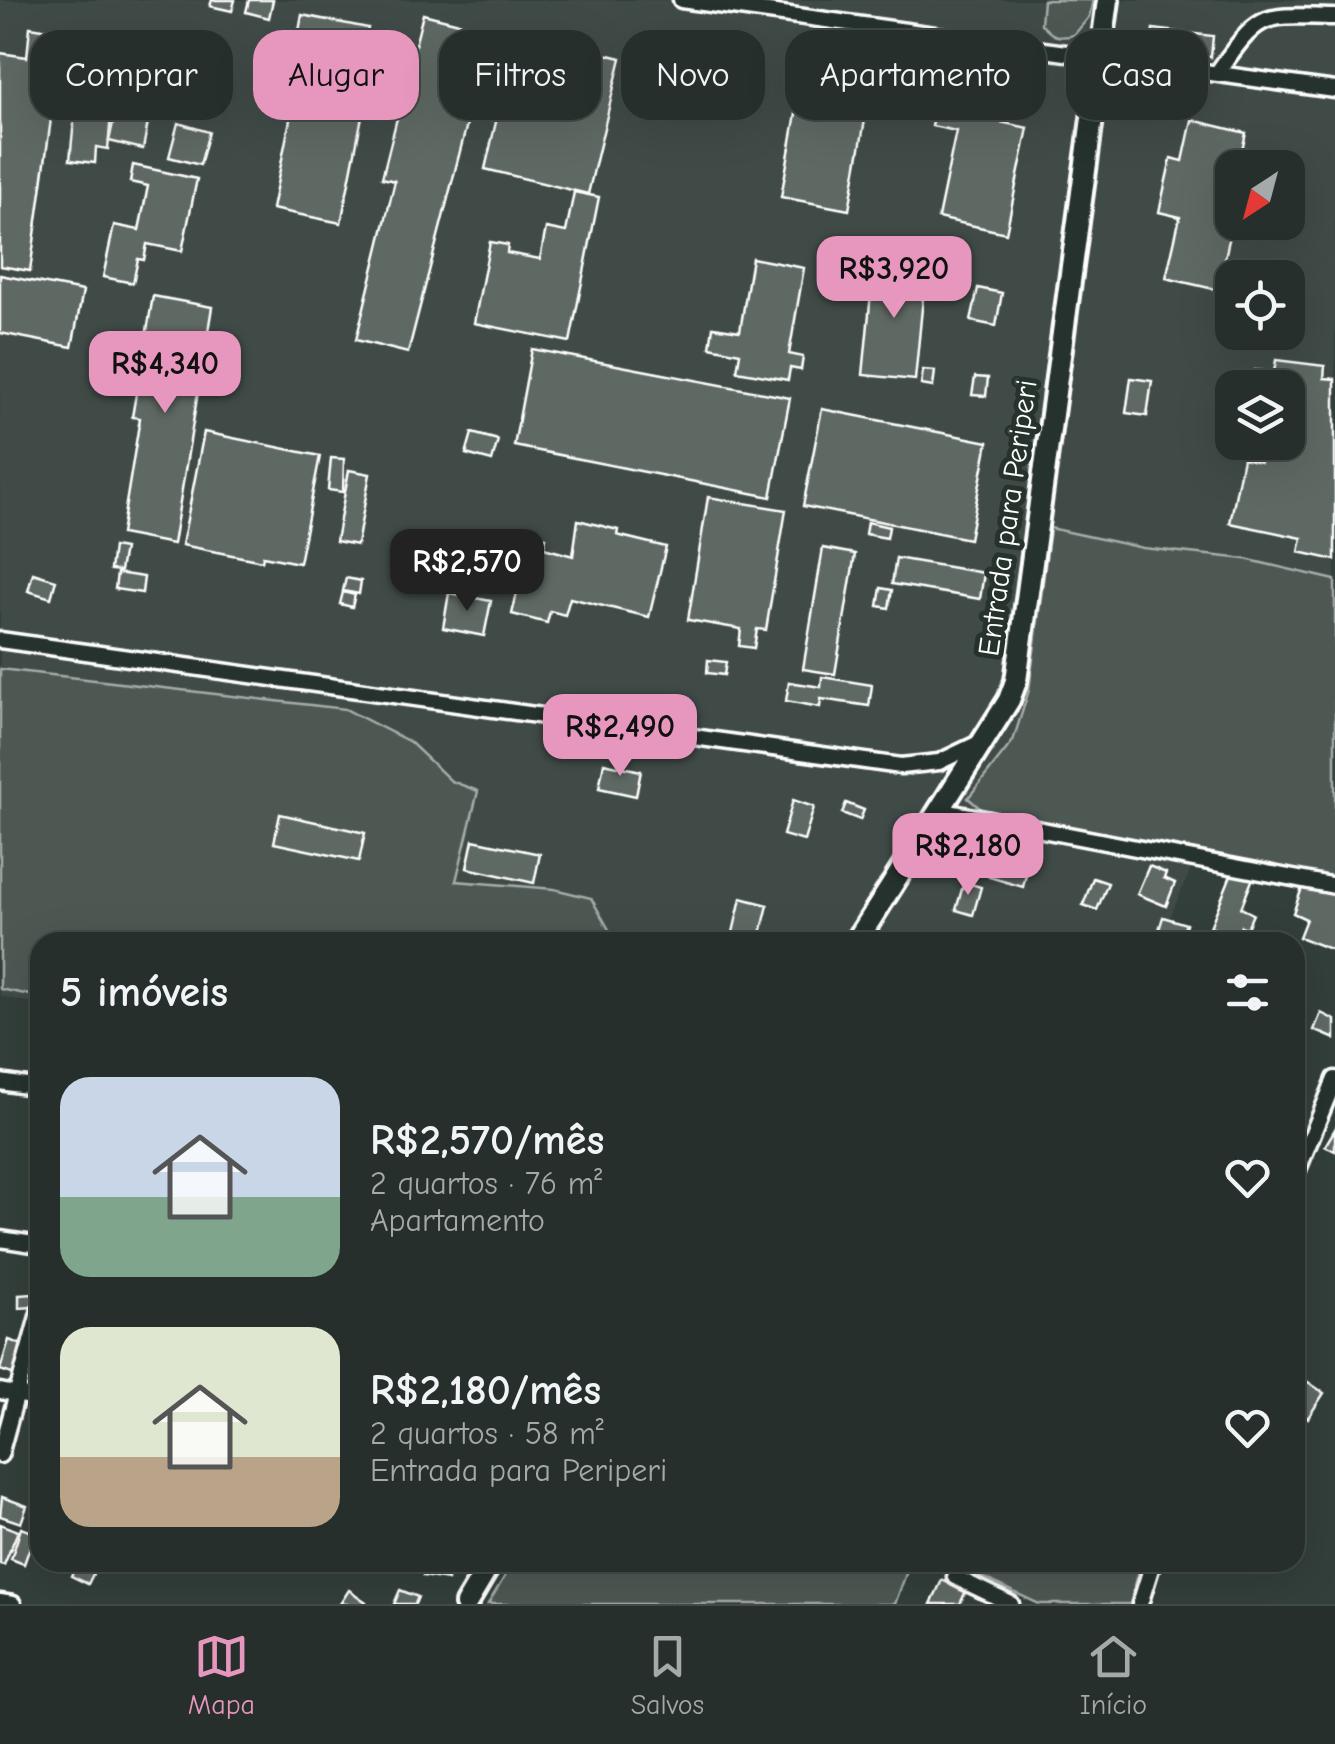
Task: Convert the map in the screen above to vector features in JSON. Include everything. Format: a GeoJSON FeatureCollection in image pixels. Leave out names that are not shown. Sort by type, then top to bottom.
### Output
{"type":"FeatureCollection","features":[{"type":"Feature","properties":{"kind":"main road","name":"Entrada para Periperi"},"geometry":{"type":"LineString","coordinates":[[1104,30],[1108,0]]}},
{"type":"Feature","properties":{"kind":"main road","name":"Entrada para Periperi"},"geometry":{"type":"LineString","coordinates":[[862,932],[984,741],[1016,681],[1092,120]]}},
{"type":"Feature","properties":{"kind":"main road"},"geometry":{"type":"LineString","coordinates":[[466,1604],[486,1572]]}},
{"type":"Feature","properties":{"kind":"street"},"geometry":{"type":"LineString","coordinates":[[681,0],[1066,55]]}},
{"type":"Feature","properties":{"kind":"street"},"geometry":{"type":"LineString","coordinates":[[1217,73],[1240,40],[1260,22],[1274,16],[1335,17]]}},
{"type":"Feature","properties":{"kind":"street"},"geometry":{"type":"LineString","coordinates":[[1208,72],[1335,90]]}},
{"type":"Feature","properties":{"kind":"street"},"geometry":{"type":"LineString","coordinates":[[0,640],[901,766],[939,762],[984,741]]}},
{"type":"Feature","properties":{"kind":"street"},"geometry":{"type":"LineString","coordinates":[[938,810],[1335,886]]}},
{"type":"Feature","properties":{"kind":"street"},"geometry":{"type":"LineString","coordinates":[[1305,1152],[1335,1079]]}},
{"type":"Feature","properties":{"kind":"street"},"geometry":{"type":"LineString","coordinates":[[0,1082],[30,1086]]}},
{"type":"Feature","properties":{"kind":"street"},"geometry":{"type":"LineString","coordinates":[[0,1239],[30,1244]]}},
{"type":"Feature","properties":{"kind":"street"},"geometry":{"type":"LineString","coordinates":[[0,1455],[30,1346]]}},
{"type":"Feature","properties":{"kind":"street"},"geometry":{"type":"LineString","coordinates":[[0,1391],[30,1397]]}},
{"type":"Feature","properties":{"kind":"street"},"geometry":{"type":"LineString","coordinates":[[1140,1604],[1150,1572]]}},
{"type":"Feature","properties":{"kind":"street"},"geometry":{"type":"LineString","coordinates":[[955,1577],[1010,1604]]}},
{"type":"Feature","properties":{"kind":"street"},"geometry":{"type":"LineString","coordinates":[[0,1602],[14,1604]]}},
{"type":"Feature","properties":{"kind":"shaded area"},"geometry":{"type":"Polygon","coordinates":[[[0,0],[1335,0],[1335,804],[1195,860],[1163,932],[30,932],[30,1003],[0,996],[0,0]]]}},
{"type":"Feature","properties":{"kind":"shaded area"},"geometry":{"type":"Polygon","coordinates":[[[1043,0],[1093,0],[1089,17],[1078,30],[1066,30],[1066,36],[1052,34],[1041,24],[1043,0]]]}},
{"type":"Feature","properties":{"kind":"shaded area"},"geometry":{"type":"Polygon","coordinates":[[[1050,528],[1143,548],[1245,559],[1335,580],[1335,881],[981,809],[968,798],[1013,741],[1029,690],[1050,528]]]}},
{"type":"Feature","properties":{"kind":"shaded area"},"geometry":{"type":"Polygon","coordinates":[[[0,669],[345,709],[410,742],[451,781],[478,791],[456,881],[554,889],[591,898],[610,932],[30,932],[30,995],[0,989],[0,669]]]}},
{"type":"Feature","properties":{"kind":"shaded area"},"geometry":{"type":"Polygon","coordinates":[[[507,1572],[907,1572],[895,1604],[488,1604],[507,1572]]]}},
{"type":"Feature","properties":{"kind":"shaded area"},"geometry":{"type":"Polygon","coordinates":[[[971,1572],[1139,1572],[1130,1604],[1039,1604],[971,1572]]]}},
{"type":"Feature","properties":{"kind":"building"},"geometry":{"type":"Polygon","coordinates":[[[212,0],[235,0],[232,11],[210,6],[212,0]]]}},
{"type":"Feature","properties":{"kind":"building"},"geometry":{"type":"Polygon","coordinates":[[[249,0],[273,0],[269,18],[246,12],[249,0]]]}},
{"type":"Feature","properties":{"kind":"building"},"geometry":{"type":"Polygon","coordinates":[[[423,14],[487,30],[439,30],[439,120],[468,120],[408,353],[356,340],[395,181],[382,178],[396,120],[419,120],[419,30],[423,14]]]}},
{"type":"Feature","properties":{"kind":"building"},"geometry":{"type":"Polygon","coordinates":[[[302,15],[368,28],[368,30],[299,30],[302,15]]]}},
{"type":"Feature","properties":{"kind":"building"},"geometry":{"type":"Polygon","coordinates":[[[30,27],[50,30],[30,30],[30,120],[51,120],[30,271],[0,266],[0,53],[27,57],[30,27]]]}},
{"type":"Feature","properties":{"kind":"building"},"geometry":{"type":"Polygon","coordinates":[[[1208,35],[1213,36],[1208,57],[1208,35]]]}},
{"type":"Feature","properties":{"kind":"building"},"geometry":{"type":"Polygon","coordinates":[[[601,53],[621,58],[588,194],[485,169],[496,120],[601,120],[601,53]]]}},
{"type":"Feature","properties":{"kind":"building"},"geometry":{"type":"Polygon","coordinates":[[[74,120],[110,120],[108,149],[96,147],[95,163],[70,160],[74,120]]]}},
{"type":"Feature","properties":{"kind":"building"},"geometry":{"type":"Polygon","coordinates":[[[114,120],[148,122],[143,149],[109,141],[114,120]]]}},
{"type":"Feature","properties":{"kind":"building"},"geometry":{"type":"Polygon","coordinates":[[[290,120],[361,120],[341,223],[272,209],[290,120]]]}},
{"type":"Feature","properties":{"kind":"building"},"geometry":{"type":"Polygon","coordinates":[[[795,120],[865,120],[849,210],[781,197],[795,120]]]}},
{"type":"Feature","properties":{"kind":"building"},"geometry":{"type":"Polygon","coordinates":[[[933,120],[991,120],[1028,128],[1006,233],[938,218],[956,131],[932,126],[933,120]]]}},
{"type":"Feature","properties":{"kind":"building"},"geometry":{"type":"Polygon","coordinates":[[[1192,120],[1246,133],[1242,150],[1215,150],[1215,240],[1229,240],[1225,260],[1215,260],[1215,289],[1166,278],[1180,217],[1159,212],[1171,158],[1183,161],[1192,120]]]}},
{"type":"Feature","properties":{"kind":"building"},"geometry":{"type":"Polygon","coordinates":[[[178,123],[209,132],[200,165],[169,157],[178,123]]]}},
{"type":"Feature","properties":{"kind":"building"},"geometry":{"type":"Polygon","coordinates":[[[133,165],[197,179],[182,251],[147,244],[144,260],[138,259],[133,283],[103,277],[114,225],[139,230],[148,186],[130,182],[133,165]]]}},
{"type":"Feature","properties":{"kind":"building"},"geometry":{"type":"Polygon","coordinates":[[[574,192],[599,197],[570,342],[474,323],[490,242],[508,245],[507,253],[540,259],[546,228],[566,232],[574,192]]]}},
{"type":"Feature","properties":{"kind":"building"},"geometry":{"type":"Polygon","coordinates":[[[752,258],[804,268],[789,354],[803,357],[801,370],[790,368],[788,380],[737,371],[740,353],[710,347],[713,327],[740,331],[752,258]]]}},
{"type":"Feature","properties":{"kind":"building"},"geometry":{"type":"Polygon","coordinates":[[[874,262],[926,267],[915,380],[863,375],[874,262]]]}},
{"type":"Feature","properties":{"kind":"building"},"geometry":{"type":"Polygon","coordinates":[[[0,275],[83,291],[72,347],[0,333],[0,275]]]}},
{"type":"Feature","properties":{"kind":"building"},"geometry":{"type":"Polygon","coordinates":[[[978,288],[1002,293],[996,326],[971,321],[978,288]]]}},
{"type":"Feature","properties":{"kind":"building"},"geometry":{"type":"Polygon","coordinates":[[[153,296],[212,307],[173,544],[121,534],[140,418],[132,417],[153,296]]]}},
{"type":"Feature","properties":{"kind":"building"},"geometry":{"type":"Polygon","coordinates":[[[532,349],[790,398],[771,497],[514,446],[532,349]]]}},
{"type":"Feature","properties":{"kind":"building"},"geometry":{"type":"Polygon","coordinates":[[[1276,360],[1325,366],[1324,378],[1335,379],[1335,560],[1299,552],[1302,538],[1230,523],[1243,460],[1305,460],[1305,370],[1274,370],[1276,360]]]}},
{"type":"Feature","properties":{"kind":"building"},"geometry":{"type":"Polygon","coordinates":[[[923,370],[935,371],[933,387],[921,385],[923,370]]]}},
{"type":"Feature","properties":{"kind":"building"},"geometry":{"type":"Polygon","coordinates":[[[975,377],[988,378],[986,396],[972,395],[975,377]]]}},
{"type":"Feature","properties":{"kind":"building"},"geometry":{"type":"Polygon","coordinates":[[[1131,378],[1152,381],[1147,416],[1126,413],[1131,378]]]}},
{"type":"Feature","properties":{"kind":"building"},"geometry":{"type":"Polygon","coordinates":[[[822,409],[988,442],[969,539],[803,506],[822,409]]]}},
{"type":"Feature","properties":{"kind":"building"},"geometry":{"type":"Polygon","coordinates":[[[204,432],[320,456],[299,563],[263,556],[262,561],[182,545],[204,432]]]}},
{"type":"Feature","properties":{"kind":"building"},"geometry":{"type":"Polygon","coordinates":[[[472,433],[498,440],[492,461],[466,454],[472,433]]]}},
{"type":"Feature","properties":{"kind":"building"},"geometry":{"type":"Polygon","coordinates":[[[331,458],[344,459],[343,492],[328,490],[331,458]]]}},
{"type":"Feature","properties":{"kind":"building"},"geometry":{"type":"Polygon","coordinates":[[[349,470],[370,474],[357,545],[336,541],[349,470]]]}},
{"type":"Feature","properties":{"kind":"building"},"geometry":{"type":"Polygon","coordinates":[[[708,497],[786,510],[766,630],[757,629],[754,648],[739,646],[741,629],[688,620],[708,497]]]}},
{"type":"Feature","properties":{"kind":"building"},"geometry":{"type":"Polygon","coordinates":[[[578,520],[666,547],[649,617],[570,598],[565,615],[550,611],[547,623],[512,614],[531,534],[546,538],[544,548],[573,556],[578,520]]]}},
{"type":"Feature","properties":{"kind":"building"},"geometry":{"type":"Polygon","coordinates":[[[867,522],[889,527],[887,538],[865,534],[867,522]]]}},
{"type":"Feature","properties":{"kind":"building"},"geometry":{"type":"Polygon","coordinates":[[[113,547],[124,549],[120,571],[110,570],[113,547]]]}},
{"type":"Feature","properties":{"kind":"building"},"geometry":{"type":"Polygon","coordinates":[[[823,548],[855,554],[835,674],[803,669],[823,548]]]}},
{"type":"Feature","properties":{"kind":"building"},"geometry":{"type":"Polygon","coordinates":[[[896,558],[984,573],[980,599],[892,584],[896,558]]]}},
{"type":"Feature","properties":{"kind":"building"},"geometry":{"type":"Polygon","coordinates":[[[33,573],[56,580],[51,598],[28,591],[33,573]]]}},
{"type":"Feature","properties":{"kind":"building"},"geometry":{"type":"Polygon","coordinates":[[[117,573],[144,577],[142,593],[115,589],[117,573]]]}},
{"type":"Feature","properties":{"kind":"building"},"geometry":{"type":"Polygon","coordinates":[[[346,578],[361,581],[359,594],[343,591],[346,578]]]}},
{"type":"Feature","properties":{"kind":"building"},"geometry":{"type":"Polygon","coordinates":[[[881,588],[892,590],[889,608],[878,606],[881,588]]]}},
{"type":"Feature","properties":{"kind":"building"},"geometry":{"type":"Polygon","coordinates":[[[343,592],[355,595],[352,607],[340,604],[343,592]]]}},
{"type":"Feature","properties":{"kind":"building"},"geometry":{"type":"Polygon","coordinates":[[[449,593],[491,601],[484,636],[443,628],[449,593]]]}},
{"type":"Feature","properties":{"kind":"building"},"geometry":{"type":"Polygon","coordinates":[[[708,660],[726,662],[724,675],[707,673],[708,660]]]}},
{"type":"Feature","properties":{"kind":"building"},"geometry":{"type":"Polygon","coordinates":[[[822,677],[872,685],[869,706],[821,699],[820,707],[786,701],[789,682],[821,687],[822,677]]]}},
{"type":"Feature","properties":{"kind":"building"},"geometry":{"type":"Polygon","coordinates":[[[604,763],[641,771],[636,796],[599,788],[604,763]]]}},
{"type":"Feature","properties":{"kind":"building"},"geometry":{"type":"Polygon","coordinates":[[[793,800],[814,807],[804,841],[783,835],[793,800]]]}},
{"type":"Feature","properties":{"kind":"building"},"geometry":{"type":"Polygon","coordinates":[[[846,803],[864,810],[860,820],[842,813],[846,803]]]}},
{"type":"Feature","properties":{"kind":"building"},"geometry":{"type":"Polygon","coordinates":[[[280,814],[365,833],[359,861],[274,843],[280,814]]]}},
{"type":"Feature","properties":{"kind":"building"},"geometry":{"type":"Polygon","coordinates":[[[473,840],[540,854],[534,883],[467,868],[473,840]]]}},
{"type":"Feature","properties":{"kind":"building"},"geometry":{"type":"Polygon","coordinates":[[[997,850],[1014,855],[1012,862],[1028,867],[1023,887],[989,877],[997,850]]]}},
{"type":"Feature","properties":{"kind":"building"},"geometry":{"type":"Polygon","coordinates":[[[1149,866],[1166,873],[1164,878],[1175,883],[1166,906],[1137,894],[1149,866]]]}},
{"type":"Feature","properties":{"kind":"building"},"geometry":{"type":"Polygon","coordinates":[[[1233,870],[1253,878],[1241,908],[1253,914],[1247,928],[1223,932],[1210,927],[1233,870]]]}},
{"type":"Feature","properties":{"kind":"building"},"geometry":{"type":"Polygon","coordinates":[[[1093,878],[1108,883],[1097,910],[1083,905],[1093,878]]]}},
{"type":"Feature","properties":{"kind":"building"},"geometry":{"type":"Polygon","coordinates":[[[964,882],[981,887],[973,915],[956,910],[964,882]]]}},
{"type":"Feature","properties":{"kind":"building"},"geometry":{"type":"Polygon","coordinates":[[[1303,885],[1335,891],[1335,951],[1305,939],[1305,932],[1301,932],[1306,919],[1293,913],[1303,885]]]}},
{"type":"Feature","properties":{"kind":"building"},"geometry":{"type":"Polygon","coordinates":[[[741,898],[768,905],[761,932],[733,932],[741,898]]]}},
{"type":"Feature","properties":{"kind":"building"},"geometry":{"type":"Polygon","coordinates":[[[1163,917],[1186,924],[1183,932],[1158,932],[1163,917]]]}},
{"type":"Feature","properties":{"kind":"building"},"geometry":{"type":"Polygon","coordinates":[[[1321,1013],[1335,1020],[1335,1039],[1314,1030],[1321,1013]]]}},
{"type":"Feature","properties":{"kind":"building"},"geometry":{"type":"Polygon","coordinates":[[[1335,1129],[1335,1151],[1325,1146],[1335,1129]]]}},
{"type":"Feature","properties":{"kind":"building"},"geometry":{"type":"Polygon","coordinates":[[[30,1294],[30,1307],[19,1308],[19,1295],[30,1294]]]}},
{"type":"Feature","properties":{"kind":"building"},"geometry":{"type":"Polygon","coordinates":[[[9,1340],[25,1346],[15,1375],[0,1370],[9,1340]]]}},
{"type":"Feature","properties":{"kind":"building"},"geometry":{"type":"Polygon","coordinates":[[[1305,1380],[1324,1393],[1308,1418],[1305,1416],[1305,1380]]]}},
{"type":"Feature","properties":{"kind":"building"},"geometry":{"type":"Polygon","coordinates":[[[2,1497],[27,1506],[21,1523],[0,1516],[2,1497]]]}},
{"type":"Feature","properties":{"kind":"building"},"geometry":{"type":"Polygon","coordinates":[[[0,1524],[18,1531],[4,1565],[0,1564],[0,1524]]]}},
{"type":"Feature","properties":{"kind":"building"},"geometry":{"type":"Polygon","coordinates":[[[21,1528],[30,1531],[24,1564],[11,1559],[21,1528]]]}},
{"type":"Feature","properties":{"kind":"building"},"geometry":{"type":"Polygon","coordinates":[[[73,1572],[94,1572],[88,1584],[71,1576],[73,1572]]]}},
{"type":"Feature","properties":{"kind":"building"},"geometry":{"type":"Polygon","coordinates":[[[424,1572],[449,1572],[448,1580],[423,1576],[424,1572]]]}},
{"type":"Feature","properties":{"kind":"building"},"geometry":{"type":"Polygon","coordinates":[[[942,1580],[966,1591],[960,1604],[931,1604],[942,1580]]]}},
{"type":"Feature","properties":{"kind":"building"},"geometry":{"type":"Polygon","coordinates":[[[349,1590],[366,1602],[365,1604],[340,1604],[349,1590]]]}},
{"type":"Feature","properties":{"kind":"building"},"geometry":{"type":"Polygon","coordinates":[[[400,1590],[418,1597],[415,1604],[394,1604],[400,1590]]]}}]}
